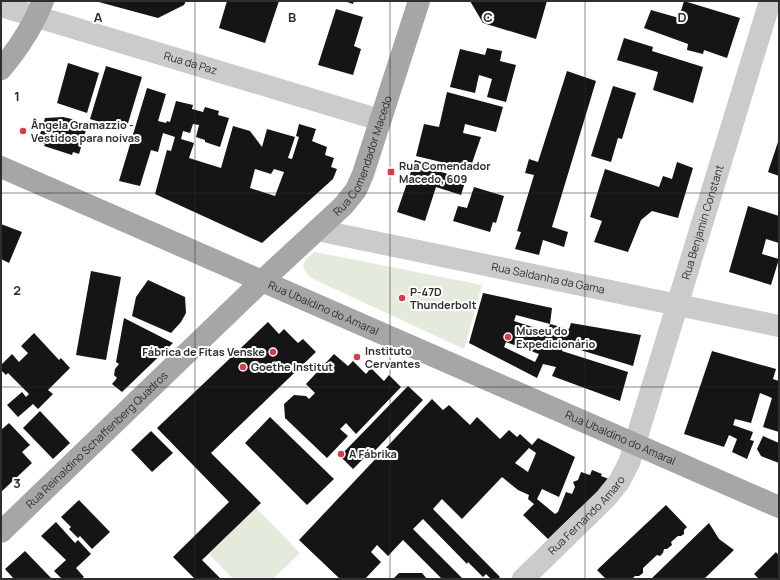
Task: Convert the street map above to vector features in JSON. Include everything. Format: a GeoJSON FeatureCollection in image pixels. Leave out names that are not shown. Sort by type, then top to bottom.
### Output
{"type":"FeatureCollection","features":[{"type":"Feature","properties":{"kind":"main road","name":"Rua Comendador Macedo"},"geometry":{"type":"LineString","coordinates":[[262,281],[343,206],[356,190],[363,174],[419,1]]}},
{"type":"Feature","properties":{"kind":"main road"},"geometry":{"type":"LineString","coordinates":[[1,69],[23,40],[40,9]]}},
{"type":"Feature","properties":{"kind":"main road","name":"Rua Ubaldino do Amaral"},"geometry":{"type":"LineString","coordinates":[[1,166],[636,443],[779,507]]}},
{"type":"Feature","properties":{"kind":"main road","name":"Rua Reinaldino Schaffenberg Quadros"},"geometry":{"type":"LineString","coordinates":[[1,532],[262,281]]}},
{"type":"Feature","properties":{"kind":"street","name":"Rua Benjamin Constant"},"geometry":{"type":"LineString","coordinates":[[636,443],[770,1]]}},
{"type":"Feature","properties":{"kind":"street","name":"Rua da Paz"},"geometry":{"type":"LineString","coordinates":[[1,6],[40,9],[380,120]]}},
{"type":"Feature","properties":{"kind":"street","name":"Rua Saldanha da Gama"},"geometry":{"type":"LineString","coordinates":[[318,230],[779,326]]}},
{"type":"Feature","properties":{"kind":"street","name":"Rua Fernando Amaro"},"geometry":{"type":"LineString","coordinates":[[523,579],[606,498],[619,482],[629,463],[636,443]]}},
{"type":"Feature","properties":{"kind":"shaded area"},"geometry":{"type":"Polygon","coordinates":[[[315,252],[482,285],[464,349],[313,279],[303,267],[308,258],[315,252]]]}},
{"type":"Feature","properties":{"kind":"shaded area"},"geometry":{"type":"Polygon","coordinates":[[[256,508],[300,553],[273,579],[233,579],[209,554],[256,508]]]}},
{"type":"Feature","properties":{"kind":"building"},"geometry":{"type":"Polygon","coordinates":[[[95,1],[186,1],[184,5],[158,18],[95,1]]]}},
{"type":"Feature","properties":{"kind":"building"},"geometry":{"type":"Polygon","coordinates":[[[227,1],[279,1],[265,43],[219,28],[227,1]]]}},
{"type":"Feature","properties":{"kind":"building"},"geometry":{"type":"Polygon","coordinates":[[[344,1],[354,1],[353,4],[344,1]]]}},
{"type":"Feature","properties":{"kind":"building"},"geometry":{"type":"Polygon","coordinates":[[[470,1],[547,1],[536,39],[483,23],[470,1]]]}},
{"type":"Feature","properties":{"kind":"building"},"geometry":{"type":"Polygon","coordinates":[[[684,1],[740,18],[727,58],[704,50],[703,54],[687,50],[688,44],[644,28],[651,10],[679,18],[684,1]]]}},
{"type":"Feature","properties":{"kind":"building"},"geometry":{"type":"Polygon","coordinates":[[[336,9],[363,17],[354,46],[361,49],[353,75],[318,65],[336,9]]]}},
{"type":"Feature","properties":{"kind":"building"},"geometry":{"type":"Polygon","coordinates":[[[624,38],[653,47],[652,51],[703,67],[693,103],[653,90],[658,72],[617,60],[624,38]]]}},
{"type":"Feature","properties":{"kind":"building"},"geometry":{"type":"Polygon","coordinates":[[[487,48],[502,51],[500,61],[516,65],[506,102],[487,97],[492,79],[479,75],[475,93],[450,87],[460,49],[485,55],[487,48]]]}},
{"type":"Feature","properties":{"kind":"building"},"geometry":{"type":"Polygon","coordinates":[[[68,63],[99,73],[87,113],[57,103],[68,63]]]}},
{"type":"Feature","properties":{"kind":"building"},"geometry":{"type":"Polygon","coordinates":[[[106,66],[142,77],[126,130],[90,119],[106,66]]]}},
{"type":"Feature","properties":{"kind":"building"},"geometry":{"type":"Polygon","coordinates":[[[567,71],[596,81],[552,227],[568,232],[564,247],[543,240],[539,255],[515,249],[521,232],[517,231],[534,175],[525,173],[529,159],[538,162],[567,71]]]}},
{"type":"Feature","properties":{"kind":"building"},"geometry":{"type":"Polygon","coordinates":[[[613,86],[636,93],[622,139],[618,138],[611,162],[591,156],[613,86]]]}},
{"type":"Feature","properties":{"kind":"building"},"geometry":{"type":"Polygon","coordinates":[[[147,88],[166,94],[158,121],[166,123],[167,121],[170,122],[176,101],[193,105],[192,109],[203,112],[205,107],[219,111],[218,115],[229,118],[220,147],[196,137],[199,125],[193,124],[190,133],[183,131],[181,139],[194,143],[189,158],[221,168],[233,126],[250,131],[262,147],[267,129],[295,137],[288,158],[292,159],[299,137],[296,136],[299,124],[316,129],[312,141],[327,147],[325,155],[334,158],[331,167],[337,169],[333,179],[262,243],[155,194],[167,150],[171,151],[175,137],[163,133],[158,152],[151,150],[140,186],[119,181],[147,88]],[[255,169],[250,188],[275,196],[284,172],[274,169],[271,174],[255,169]]]}},
{"type":"Feature","properties":{"kind":"building"},"geometry":{"type":"Polygon","coordinates":[[[447,92],[503,107],[496,132],[465,124],[463,133],[481,137],[470,169],[416,156],[424,124],[439,127],[447,92]]]}},
{"type":"Feature","properties":{"kind":"building"},"geometry":{"type":"Polygon","coordinates":[[[63,117],[72,119],[86,130],[79,154],[73,152],[72,155],[44,146],[45,144],[38,141],[45,118],[63,117]]]}},
{"type":"Feature","properties":{"kind":"building"},"geometry":{"type":"Polygon","coordinates":[[[779,139],[779,176],[768,172],[779,139]]]}},
{"type":"Feature","properties":{"kind":"building"},"geometry":{"type":"Polygon","coordinates":[[[415,160],[442,169],[441,172],[466,179],[461,195],[436,187],[425,221],[397,212],[415,160]]]}},
{"type":"Feature","properties":{"kind":"building"},"geometry":{"type":"Polygon","coordinates":[[[677,162],[693,168],[678,218],[652,211],[641,220],[628,252],[594,242],[602,221],[590,217],[605,169],[659,187],[663,176],[672,179],[677,162]]]}},
{"type":"Feature","properties":{"kind":"building"},"geometry":{"type":"Polygon","coordinates":[[[474,187],[504,196],[496,223],[493,222],[490,232],[453,221],[458,206],[467,208],[474,187]]]}},
{"type":"Feature","properties":{"kind":"building"},"geometry":{"type":"Polygon","coordinates":[[[748,206],[779,216],[779,243],[766,239],[762,254],[779,259],[771,285],[729,272],[748,206]]]}},
{"type":"Feature","properties":{"kind":"building"},"geometry":{"type":"Polygon","coordinates":[[[1,224],[22,232],[9,263],[1,259],[1,224]]]}},
{"type":"Feature","properties":{"kind":"building"},"geometry":{"type":"Polygon","coordinates":[[[91,271],[121,277],[106,360],[76,355],[91,271]]]}},
{"type":"Feature","properties":{"kind":"building"},"geometry":{"type":"Polygon","coordinates":[[[148,280],[185,297],[186,313],[181,322],[171,333],[132,316],[136,297],[148,280]]]}},
{"type":"Feature","properties":{"kind":"building"},"geometry":{"type":"Polygon","coordinates":[[[483,293],[552,308],[550,324],[569,329],[571,323],[641,335],[633,366],[564,345],[562,351],[628,372],[620,401],[552,376],[556,367],[543,364],[537,378],[469,343],[483,293]],[[516,315],[514,321],[548,332],[550,324],[516,315]],[[506,342],[504,347],[535,362],[539,354],[506,342]]]}},
{"type":"Feature","properties":{"kind":"building"},"geometry":{"type":"Polygon","coordinates":[[[124,318],[173,343],[122,392],[112,384],[117,378],[114,375],[115,369],[119,364],[116,362],[124,318]]]}},
{"type":"Feature","properties":{"kind":"building"},"geometry":{"type":"Polygon","coordinates":[[[268,322],[279,334],[284,329],[298,343],[303,339],[316,352],[211,453],[261,503],[202,560],[221,579],[195,579],[173,557],[229,502],[157,428],[268,322]]]}},
{"type":"Feature","properties":{"kind":"building"},"geometry":{"type":"Polygon","coordinates":[[[34,333],[59,360],[61,358],[70,368],[48,390],[53,394],[38,409],[33,404],[18,417],[7,405],[22,392],[26,397],[29,394],[8,373],[6,375],[1,370],[1,365],[12,354],[19,362],[28,353],[21,346],[34,333]]]}},
{"type":"Feature","properties":{"kind":"building"},"geometry":{"type":"Polygon","coordinates":[[[712,351],[776,369],[773,379],[779,381],[779,432],[763,427],[772,398],[760,393],[751,423],[735,419],[733,425],[753,432],[750,440],[754,441],[747,459],[732,452],[737,439],[729,435],[724,447],[684,434],[712,351]]]}},
{"type":"Feature","properties":{"kind":"building"},"geometry":{"type":"Polygon","coordinates":[[[334,354],[348,366],[353,361],[366,374],[371,368],[384,381],[389,375],[401,387],[356,434],[346,423],[340,429],[348,436],[327,458],[285,418],[284,404],[294,395],[306,396],[309,399],[315,393],[306,384],[334,354]]]}},
{"type":"Feature","properties":{"kind":"building"},"geometry":{"type":"Polygon","coordinates":[[[408,386],[423,400],[367,459],[365,457],[353,469],[340,456],[408,386]]]}},
{"type":"Feature","properties":{"kind":"building"},"geometry":{"type":"Polygon","coordinates":[[[432,399],[443,410],[449,405],[470,425],[477,417],[500,439],[509,430],[517,437],[520,434],[532,445],[538,438],[575,457],[559,497],[542,489],[537,499],[555,514],[558,512],[566,492],[572,494],[575,487],[573,482],[578,480],[581,472],[590,475],[592,470],[602,474],[601,476],[614,481],[578,510],[548,539],[523,515],[534,504],[528,499],[529,495],[518,490],[502,477],[462,519],[442,499],[433,509],[500,577],[498,579],[491,579],[486,574],[483,577],[468,562],[467,564],[423,519],[413,529],[463,579],[442,579],[403,540],[388,556],[377,545],[371,552],[381,562],[365,579],[340,579],[299,540],[432,399]],[[529,448],[515,463],[528,472],[536,453],[529,448]]]}},
{"type":"Feature","properties":{"kind":"building"},"geometry":{"type":"Polygon","coordinates":[[[40,411],[70,443],[53,459],[23,428],[40,411]]]}},
{"type":"Feature","properties":{"kind":"building"},"geometry":{"type":"Polygon","coordinates":[[[270,417],[334,479],[307,505],[245,443],[270,417]]]}},
{"type":"Feature","properties":{"kind":"building"},"geometry":{"type":"Polygon","coordinates":[[[9,423],[30,445],[22,452],[32,463],[1,492],[1,430],[9,423]]]}},
{"type":"Feature","properties":{"kind":"building"},"geometry":{"type":"Polygon","coordinates":[[[151,431],[173,453],[152,472],[131,450],[151,431]]]}},
{"type":"Feature","properties":{"kind":"building"},"geometry":{"type":"Polygon","coordinates":[[[763,436],[779,443],[779,463],[761,456],[757,449],[763,436]]]}},
{"type":"Feature","properties":{"kind":"building"},"geometry":{"type":"Polygon","coordinates":[[[79,500],[110,532],[92,549],[80,536],[78,538],[69,529],[71,527],[61,517],[79,500]]]}},
{"type":"Feature","properties":{"kind":"building"},"geometry":{"type":"Polygon","coordinates":[[[666,505],[687,527],[684,530],[684,534],[678,536],[671,542],[672,545],[667,549],[664,549],[660,556],[657,555],[643,568],[643,573],[639,576],[635,576],[632,579],[606,579],[597,570],[666,505]]]}},
{"type":"Feature","properties":{"kind":"building"},"geometry":{"type":"Polygon","coordinates":[[[56,522],[75,543],[78,540],[91,554],[76,568],[84,577],[81,579],[62,579],[54,571],[66,560],[41,536],[56,522]]]}},
{"type":"Feature","properties":{"kind":"building"},"geometry":{"type":"Polygon","coordinates":[[[709,523],[719,539],[734,550],[704,579],[651,579],[709,523]]]}},
{"type":"Feature","properties":{"kind":"building"},"geometry":{"type":"Polygon","coordinates":[[[25,551],[52,579],[14,579],[5,569],[25,551]]]}},
{"type":"Feature","properties":{"kind":"building"},"geometry":{"type":"Polygon","coordinates":[[[776,552],[779,556],[779,579],[759,579],[754,574],[776,552]]]}},
{"type":"Feature","properties":{"kind":"building"},"geometry":{"type":"Polygon","coordinates":[[[399,573],[422,573],[427,579],[393,579],[399,573]]]}},
{"type":"Feature","properties":{"kind":"place","name":"Ângela Gramazzio - Vestidos para noivas"},"geometry":{"type":"Point","coordinates":[23,131]}},
{"type":"Feature","properties":{"kind":"place","name":"Rua Comendador Macedo, 609"},"geometry":{"type":"Point","coordinates":[391,172]}},
{"type":"Feature","properties":{"kind":"place","name":"P-47D Thunderbolt"},"geometry":{"type":"Point","coordinates":[402,298]}},
{"type":"Feature","properties":{"kind":"place","name":"Museu do Expedicionário"},"geometry":{"type":"Point","coordinates":[508,337]}},
{"type":"Feature","properties":{"kind":"place","name":"Fábrica de Fitas Venske"},"geometry":{"type":"Point","coordinates":[273,352]}},
{"type":"Feature","properties":{"kind":"place","name":"Instituto Cervantes"},"geometry":{"type":"Point","coordinates":[357,357]}},
{"type":"Feature","properties":{"kind":"place","name":"Goethe Institut"},"geometry":{"type":"Point","coordinates":[243,367]}},
{"type":"Feature","properties":{"kind":"place","name":"A Fábrika"},"geometry":{"type":"Point","coordinates":[341,454]}}]}
